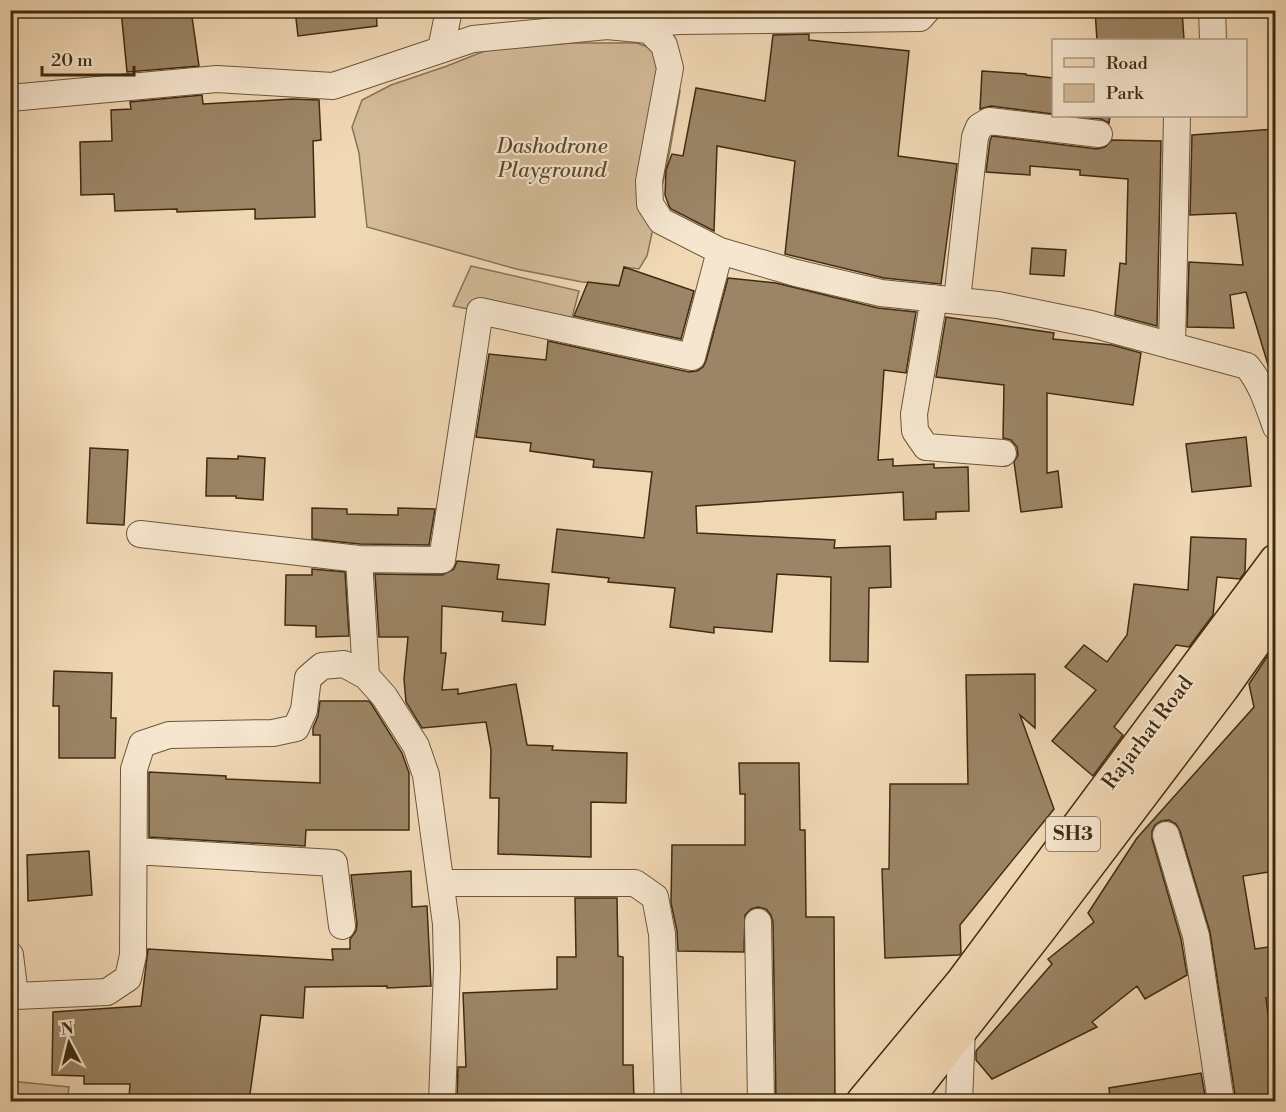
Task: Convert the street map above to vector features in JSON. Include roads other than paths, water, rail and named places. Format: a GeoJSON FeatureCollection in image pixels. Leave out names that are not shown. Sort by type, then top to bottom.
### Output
{"type":"FeatureCollection","features":[{"type":"Feature","properties":{"kind":"main road","name":"Rajarhat Road"},"geometry":{"type":"LineString","coordinates":[[864,1101],[962,983],[1275,561]]}},
{"type":"Feature","properties":{"kind":"main road","name":"Rajarhat Road"},"geometry":{"type":"LineString","coordinates":[[904,1101],[962,1029],[1222,688],[1275,612]]}},
{"type":"Feature","properties":{"kind":"street"},"geometry":{"type":"LineString","coordinates":[[441,49],[449,10]]}},
{"type":"Feature","properties":{"kind":"street"},"geometry":{"type":"LineString","coordinates":[[10,98],[217,79],[333,86],[472,39],[679,21],[920,18],[927,10]]}},
{"type":"Feature","properties":{"kind":"street"},"geometry":{"type":"LineString","coordinates":[[1212,10],[1213,39]]}},
{"type":"Feature","properties":{"kind":"street"},"geometry":{"type":"LineString","coordinates":[[607,26],[649,30],[664,45],[670,68],[649,181],[650,204],[661,221],[720,252],[796,273],[881,293],[998,305],[1091,324],[1247,366],[1256,376],[1263,391],[1275,427]]}},
{"type":"Feature","properties":{"kind":"street"},"geometry":{"type":"LineString","coordinates":[[1172,346],[1177,117]]}},
{"type":"Feature","properties":{"kind":"street"},"geometry":{"type":"LineString","coordinates":[[1003,453],[926,447],[915,431],[914,414],[946,299],[975,137],[980,127],[989,121],[1099,134]]}},
{"type":"Feature","properties":{"kind":"street"},"geometry":{"type":"LineString","coordinates":[[140,534],[359,559],[442,560],[480,311],[692,357],[720,252]]}},
{"type":"Feature","properties":{"kind":"street"},"geometry":{"type":"LineString","coordinates":[[359,559],[366,676]]}},
{"type":"Feature","properties":{"kind":"street"},"geometry":{"type":"LineString","coordinates":[[10,954],[13,997],[107,992],[128,978],[133,955],[134,769],[142,744],[169,735],[273,733],[296,728],[304,710],[308,678],[322,666],[344,664],[366,676],[384,696],[416,746],[426,775],[446,924],[447,968],[442,1101]]}},
{"type":"Feature","properties":{"kind":"street"},"geometry":{"type":"LineString","coordinates":[[1166,835],[1196,936],[1221,1101]]}},
{"type":"Feature","properties":{"kind":"street"},"geometry":{"type":"LineString","coordinates":[[134,851],[334,863],[342,926]]}},
{"type":"Feature","properties":{"kind":"street"},"geometry":{"type":"LineString","coordinates":[[441,883],[635,883],[655,897],[662,934],[668,1101]]}},
{"type":"Feature","properties":{"kind":"street"},"geometry":{"type":"LineString","coordinates":[[758,922],[761,1101]]}},
{"type":"Feature","properties":{"kind":"street"},"geometry":{"type":"LineString","coordinates":[[959,1101],[962,1029]]}},
{"type":"Feature","properties":{"kind":"park label","name":"Dashodrone Playground"},"geometry":{"type":"Point","coordinates":[552,159]}}]}
